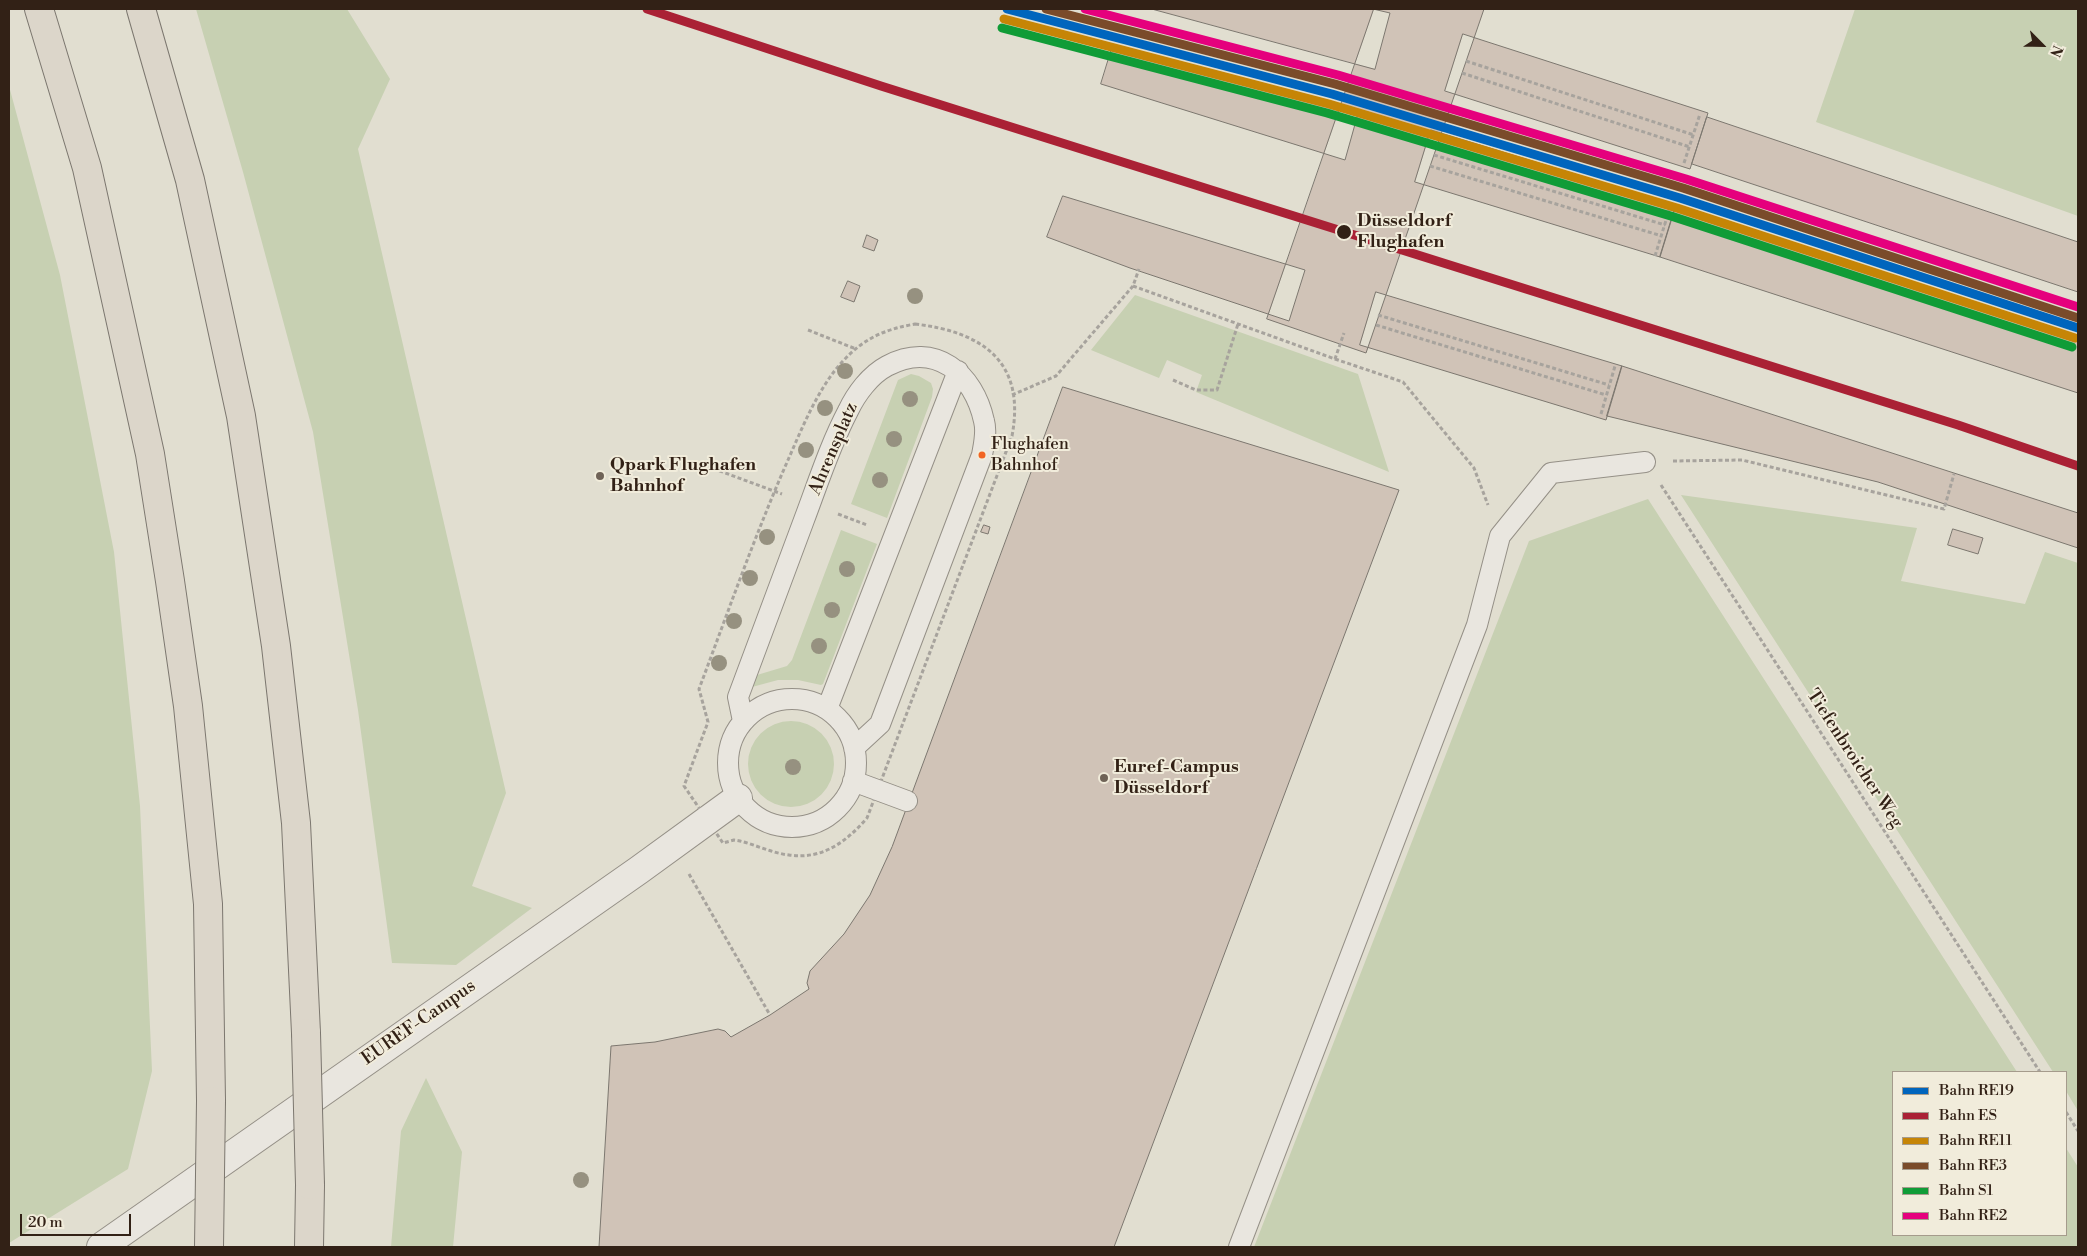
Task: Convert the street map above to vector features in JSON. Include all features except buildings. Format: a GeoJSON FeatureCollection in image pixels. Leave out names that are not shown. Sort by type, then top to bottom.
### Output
{"type":"FeatureCollection","features":[{"type":"Feature","properties":{"kind":"highway"},"geometry":{"type":"LineString","coordinates":[[39,9],[87,168],[150,454],[188,706],[208,904],[211,1100],[210,1247]]}},
{"type":"Feature","properties":{"kind":"highway"},"geometry":{"type":"LineString","coordinates":[[141,9],[190,180],[241,416],[276,646],[295,813],[306,1033],[310,1185],[309,1247]]}},
{"type":"Feature","properties":{"kind":"street","name":"EUREF-Campus"},"geometry":{"type":"LineString","coordinates":[[101,1247],[639,870],[738,798]]}},
{"type":"Feature","properties":{"kind":"lane","name":"Ahrensplatz"},"geometry":{"type":"LineString","coordinates":[[743,721],[738,697],[813,495],[848,410],[860,391],[875,375],[887,366],[899,361],[930,358],[958,371],[973,389],[985,422],[985,441],[982,455],[880,724],[854,748]]}},
{"type":"Feature","properties":{"kind":"lane"},"geometry":{"type":"LineString","coordinates":[[827,709],[958,371]]}},
{"type":"Feature","properties":{"kind":"lane"},"geometry":{"type":"LineString","coordinates":[[1239,1247],[1477,625],[1500,536],[1551,473],[1645,462]]}},
{"type":"Feature","properties":{"kind":"lane"},"geometry":{"type":"LineString","coordinates":[[792,699],[811,701],[827,709],[844,726],[854,748],[856,764],[853,781],[847,796],[836,809],[822,819],[807,826],[793,827],[768,823],[746,808],[738,798],[728,774],[732,738],[743,721],[757,709],[774,701],[792,699]]}},
{"type":"Feature","properties":{"kind":"lane"},"geometry":{"type":"LineString","coordinates":[[853,781],[907,801]]}},
{"type":"Feature","properties":{"kind":"path"},"geometry":{"type":"LineString","coordinates":[[1466,61],[1694,135]]}},
{"type":"Feature","properties":{"kind":"path"},"geometry":{"type":"LineString","coordinates":[[1462,74],[1690,147]]}},
{"type":"Feature","properties":{"kind":"path"},"geometry":{"type":"LineString","coordinates":[[1684,163],[1700,114]]}},
{"type":"Feature","properties":{"kind":"path"},"geometry":{"type":"LineString","coordinates":[[1434,155],[1665,225]]}},
{"type":"Feature","properties":{"kind":"path"},"geometry":{"type":"LineString","coordinates":[[1430,166],[1662,236]]}},
{"type":"Feature","properties":{"kind":"path"},"geometry":{"type":"LineString","coordinates":[[1655,256],[1671,204]]}},
{"type":"Feature","properties":{"kind":"path"},"geometry":{"type":"LineString","coordinates":[[1013,394],[1056,376],[1133,286],[1139,269]]}},
{"type":"Feature","properties":{"kind":"path"},"geometry":{"type":"LineString","coordinates":[[1133,286],[1403,382],[1474,468],[1500,536]]}},
{"type":"Feature","properties":{"kind":"path"},"geometry":{"type":"LineString","coordinates":[[1378,315],[1609,385]]}},
{"type":"Feature","properties":{"kind":"path"},"geometry":{"type":"LineString","coordinates":[[1173,380],[1196,390],[1217,390],[1238,324]]}},
{"type":"Feature","properties":{"kind":"path"},"geometry":{"type":"LineString","coordinates":[[1376,325],[1606,395]]}},
{"type":"Feature","properties":{"kind":"path"},"geometry":{"type":"LineString","coordinates":[[808,330],[856,349]]}},
{"type":"Feature","properties":{"kind":"path"},"geometry":{"type":"LineString","coordinates":[[1335,359],[1344,333]]}},
{"type":"Feature","properties":{"kind":"path"},"geometry":{"type":"LineString","coordinates":[[1600,414],[1615,366]]}},
{"type":"Feature","properties":{"kind":"path"},"geometry":{"type":"LineString","coordinates":[[1645,462],[1742,460],[1944,509],[1954,474]]}},
{"type":"Feature","properties":{"kind":"path","name":"Tiefenbroicher Weg"},"geometry":{"type":"LineString","coordinates":[[1645,462],[2039,1071]]}},
{"type":"Feature","properties":{"kind":"path"},"geometry":{"type":"LineString","coordinates":[[687,869],[770,1015]]}},
{"type":"Feature","properties":{"kind":"path"},"geometry":{"type":"LineString","coordinates":[[2067,1114],[2078,1131]]}},
{"type":"Feature","properties":{"kind":"green space"},"geometry":{"type":"Polygon","coordinates":[[[196,9],[347,9],[390,79],[358,149],[506,793],[472,886],[532,908],[456,965],[392,963],[358,710],[313,432],[243,172],[196,9]]]}},
{"type":"Feature","properties":{"kind":"green space"},"geometry":{"type":"Polygon","coordinates":[[[1855,9],[2078,9],[2078,216],[1816,122],[1855,9]]]}},
{"type":"Feature","properties":{"kind":"green space"},"geometry":{"type":"Polygon","coordinates":[[[9,86],[60,275],[114,552],[140,806],[152,1071],[128,1169],[9,1243],[9,86]]]}},
{"type":"Feature","properties":{"kind":"green space"},"geometry":{"type":"Polygon","coordinates":[[[1135,295],[1358,374],[1389,472],[1196,392],[1202,375],[1167,360],[1159,378],[1091,350],[1135,295]]]}},
{"type":"Feature","properties":{"kind":"green space"},"geometry":{"type":"Polygon","coordinates":[[[911,374],[931,383],[933,389],[932,397],[887,518],[851,504],[898,380],[911,374]]]}},
{"type":"Feature","properties":{"kind":"green space"},"geometry":{"type":"Polygon","coordinates":[[[1681,495],[1917,528],[1901,581],[2025,604],[2045,552],[2078,563],[2078,1111],[2067,1093],[2067,1071],[2052,1071],[1681,495]]]}},
{"type":"Feature","properties":{"kind":"green space"},"geometry":{"type":"Polygon","coordinates":[[[1648,499],[2016,1071],[1892,1071],[1892,1236],[2067,1236],[2067,1150],[2078,1167],[2078,1247],[1254,1247],[1529,541],[1648,499]]]}},
{"type":"Feature","properties":{"kind":"green space"},"geometry":{"type":"Polygon","coordinates":[[[841,530],[877,544],[823,684],[798,680],[778,680],[752,687],[757,675],[787,666],[792,660],[841,530]]]}},
{"type":"Feature","properties":{"kind":"green space"},"geometry":{"type":"Polygon","coordinates":[[[791,721],[808,724],[822,733],[831,747],[834,764],[831,781],[822,795],[808,804],[791,807],[774,804],[760,795],[751,781],[748,764],[751,747],[760,733],[774,724],[791,721]]]}},
{"type":"Feature","properties":{"kind":"green space"},"geometry":{"type":"Polygon","coordinates":[[[426,1078],[462,1152],[453,1247],[391,1247],[401,1131],[426,1078]]]}},
{"type":"Feature","properties":{"kind":"rail line","name":"ES"},"geometry":{"type":"LineString","coordinates":[[647,9],[881,86],[1958,425],[2078,466]]}},
{"type":"Feature","properties":{"kind":"rail line","name":"RE19"},"geometry":{"type":"LineString","coordinates":[[1007,9],[1332,94],[1680,198],[2078,328]]}},
{"type":"Feature","properties":{"kind":"rail line","name":"RE3"},"geometry":{"type":"LineString","coordinates":[[1046,9],[1335,84],[1683,188],[2078,318]]}},
{"type":"Feature","properties":{"kind":"rail line","name":"RE2"},"geometry":{"type":"LineString","coordinates":[[1085,9],[1338,75],[1686,179],[2078,307]]}},
{"type":"Feature","properties":{"kind":"rail line","name":"RE11"},"geometry":{"type":"LineString","coordinates":[[1004,19],[1329,104],[1677,208],[2075,338]]}},
{"type":"Feature","properties":{"kind":"rail line","name":"S1"},"geometry":{"type":"LineString","coordinates":[[1002,28],[1327,113],[1674,217],[2072,347]]}},
{"type":"Feature","properties":{"kind":"place","name":"Düsseldorf Flughafen"},"geometry":{"type":"Point","coordinates":[1344,232]}},
{"type":"Feature","properties":{"kind":"place","name":"Flughafen Bahnhof"},"geometry":{"type":"Point","coordinates":[982,455]}},
{"type":"Feature","properties":{"kind":"place","name":"Qpark Flughafen Bahnhof"},"geometry":{"type":"Point","coordinates":[600,476]}},
{"type":"Feature","properties":{"kind":"place","name":"Euref-Campus Düsseldorf"},"geometry":{"type":"Point","coordinates":[1104,778]}}]}
